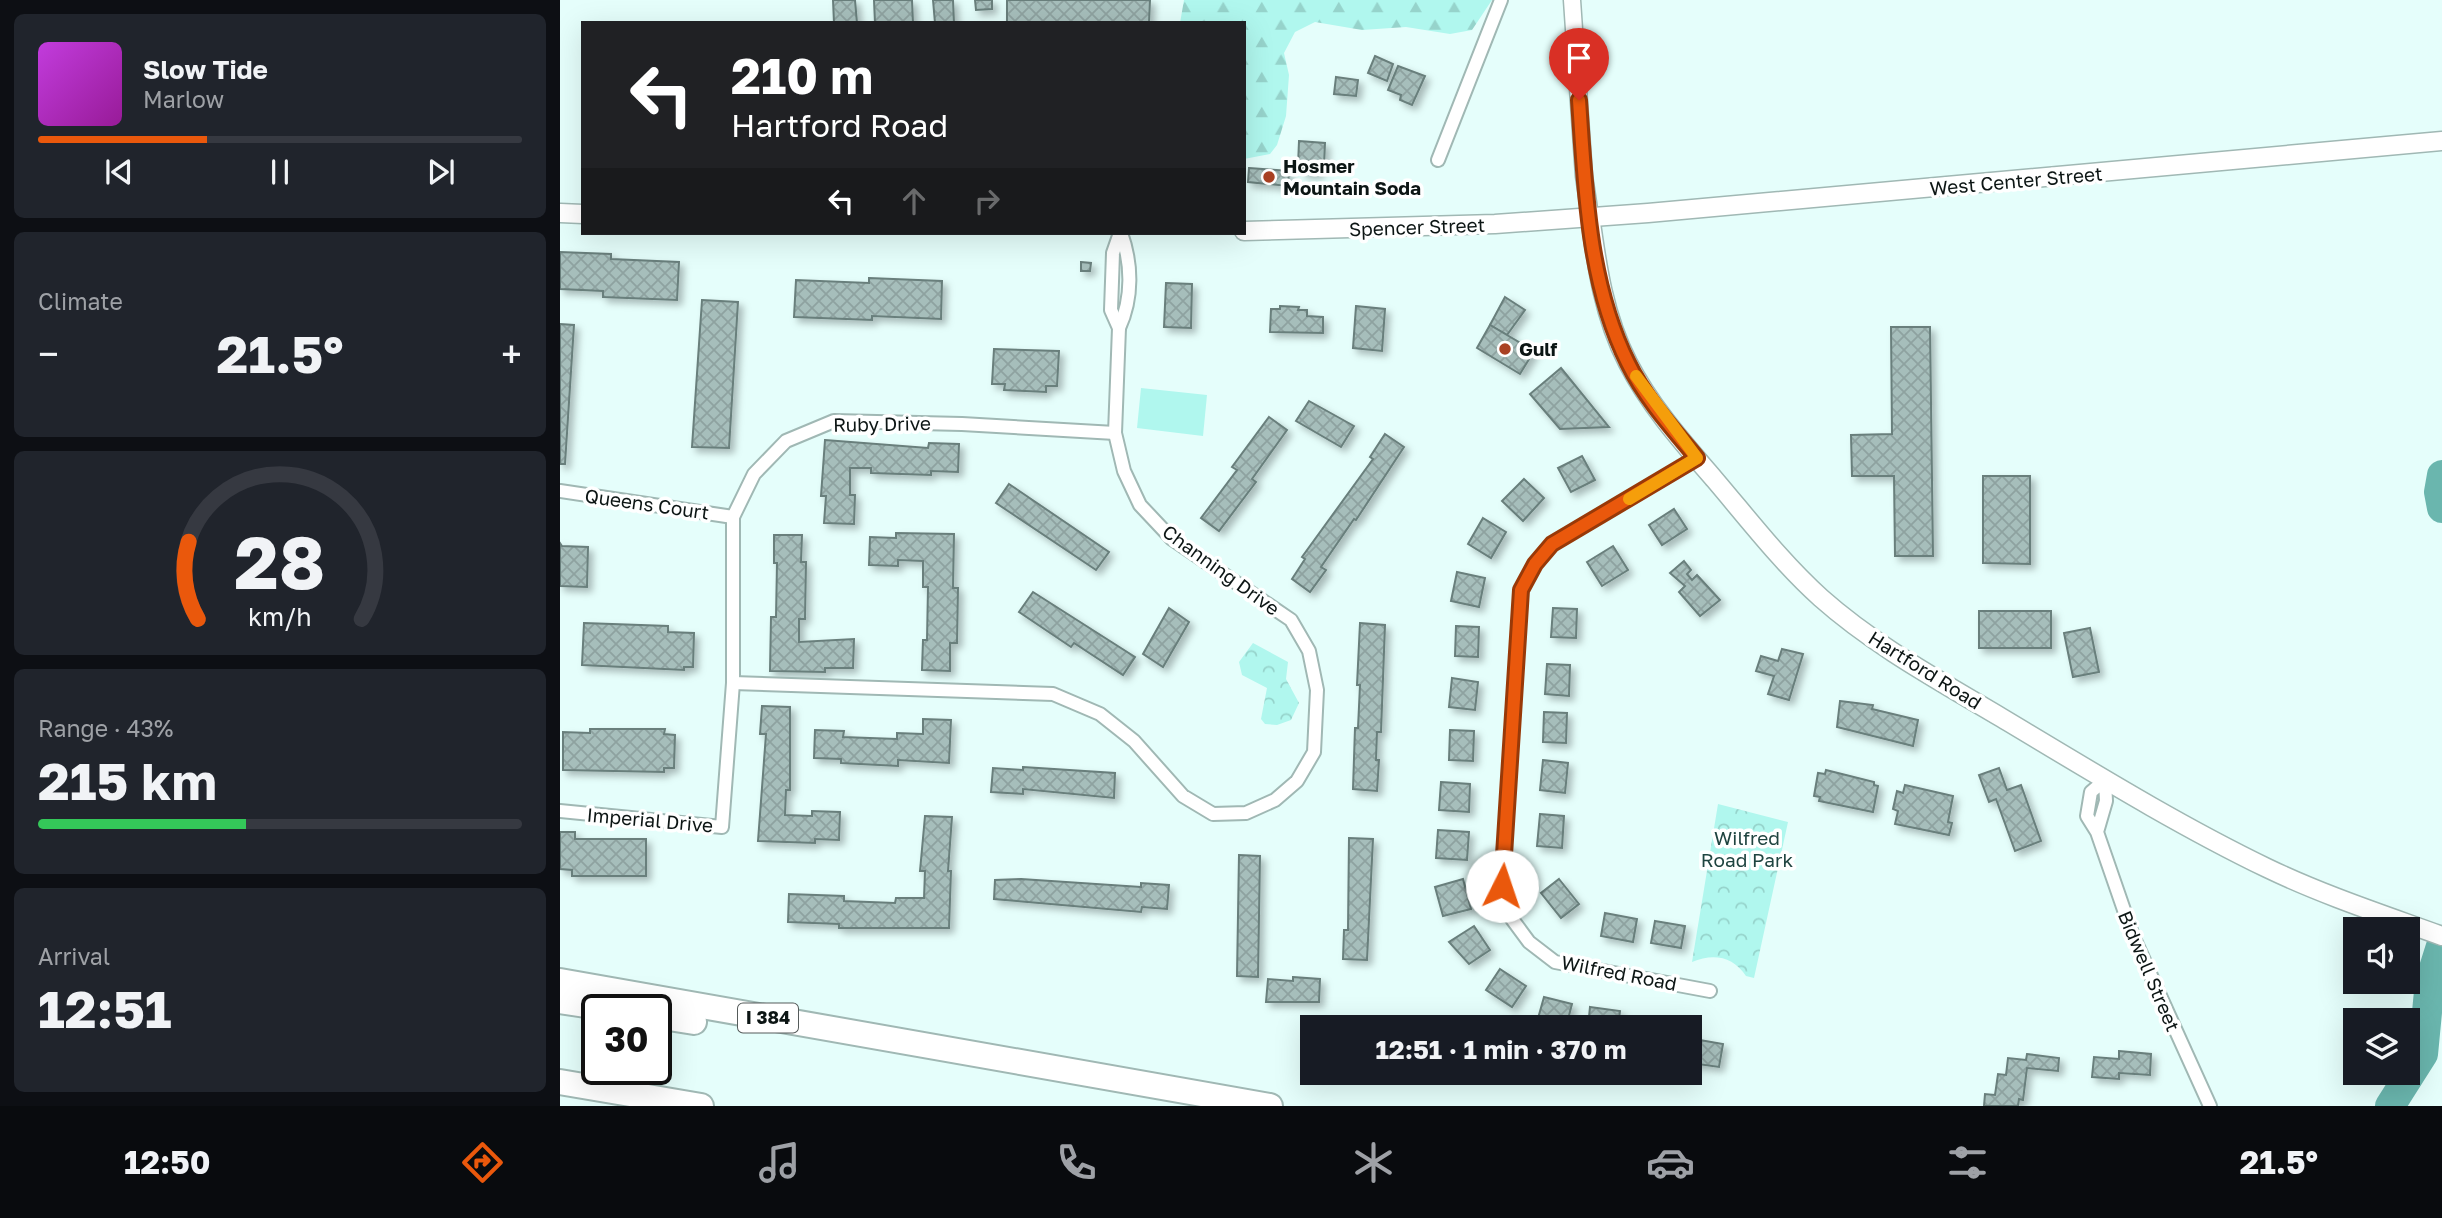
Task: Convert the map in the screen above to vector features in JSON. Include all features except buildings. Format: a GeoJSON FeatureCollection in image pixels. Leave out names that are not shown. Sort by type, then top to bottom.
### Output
{"type":"FeatureCollection","features":[{"type":"Feature","properties":{"kind":"highway","name":"I 384"},"geometry":{"type":"LineString","coordinates":[[560,982],[1270,1106]]}},
{"type":"Feature","properties":{"kind":"highway"},"geometry":{"type":"LineString","coordinates":[[560,1000],[581,1004]]}},
{"type":"Feature","properties":{"kind":"highway"},"geometry":{"type":"LineString","coordinates":[[672,1019],[801,1041],[976,1055]]}},
{"type":"Feature","properties":{"kind":"highway"},"geometry":{"type":"LineString","coordinates":[[560,1082],[701,1106]]}},
{"type":"Feature","properties":{"kind":"main road","name":"West Center Street"},"geometry":{"type":"LineString","coordinates":[[1590,216],[1944,188],[2442,141]]}},
{"type":"Feature","properties":{"kind":"main road"},"geometry":{"type":"LineString","coordinates":[[560,213],[581,214]]}},
{"type":"Feature","properties":{"kind":"main road","name":"Spencer Street"},"geometry":{"type":"LineString","coordinates":[[1246,231],[1483,224],[1590,216]]}},
{"type":"Feature","properties":{"kind":"main road","name":"Hartford Road"},"geometry":{"type":"LineString","coordinates":[[1590,216],[1597,268],[1611,325],[1623,353],[1656,407],[1697,458],[1785,562],[1821,598],[1860,629],[2105,780],[2270,870],[2437,934]]}},
{"type":"Feature","properties":{"kind":"street"},"geometry":{"type":"LineString","coordinates":[[1438,160],[1501,0]]}},
{"type":"Feature","properties":{"kind":"street"},"geometry":{"type":"LineString","coordinates":[[1572,0],[1584,176],[1590,216]]}},
{"type":"Feature","properties":{"kind":"street","name":"Channing Drive"},"geometry":{"type":"LineString","coordinates":[[733,683],[1053,694],[1100,714],[1134,741],[1183,796],[1213,814],[1246,813],[1275,800],[1297,781],[1314,752],[1317,690],[1309,651],[1290,620],[1172,539],[1140,505],[1124,471],[1115,433],[1119,328],[1111,310],[1113,253],[1119,235]]}},
{"type":"Feature","properties":{"kind":"street","name":"Ruby Drive"},"geometry":{"type":"LineString","coordinates":[[733,683],[733,517],[754,474],[786,441],[834,421],[962,424],[1115,433]]}},
{"type":"Feature","properties":{"kind":"street","name":"Wilfred Road"},"geometry":{"type":"LineString","coordinates":[[1697,458],[1552,544],[1535,564],[1521,590],[1502,886],[1512,919],[1529,942],[1555,962],[1710,991]]}},
{"type":"Feature","properties":{"kind":"street","name":"Queens Court"},"geometry":{"type":"LineString","coordinates":[[560,491],[733,517]]}},
{"type":"Feature","properties":{"kind":"street","name":"Imperial Drive"},"geometry":{"type":"LineString","coordinates":[[560,811],[722,827],[733,683]]}},
{"type":"Feature","properties":{"kind":"street","name":"Bidwell Street"},"geometry":{"type":"LineString","coordinates":[[2105,780],[2091,792],[2086,808],[2090,824],[2097,832],[2133,936],[2210,1106]]}},
{"type":"Feature","properties":{"kind":"green space"},"geometry":{"type":"Polygon","coordinates":[[[1184,0],[1492,0],[1472,30],[1450,34],[1406,27],[1362,30],[1315,22],[1295,32],[1284,53],[1289,75],[1286,116],[1277,145],[1270,154],[1246,159],[1246,21],[1180,21],[1184,0]]]}},
{"type":"Feature","properties":{"kind":"green space"},"geometry":{"type":"Polygon","coordinates":[[[1141,388],[1207,395],[1203,436],[1137,428],[1141,388]]]}},
{"type":"Feature","properties":{"kind":"green space"},"geometry":{"type":"Polygon","coordinates":[[[1253,643],[1288,662],[1286,679],[1299,703],[1291,720],[1277,725],[1265,724],[1261,719],[1267,688],[1242,675],[1239,662],[1253,643]]]}},
{"type":"Feature","properties":{"kind":"green space","name":"Wilfred Road Park"},"geometry":{"type":"Polygon","coordinates":[[[1718,804],[1788,822],[1754,978],[1746,976],[1735,964],[1722,958],[1692,962],[1718,804]]]}},
{"type":"Feature","properties":{"kind":"waterway"},"geometry":{"type":"LineString","coordinates":[[2442,475],[2439,492],[2442,508]]}},
{"type":"Feature","properties":{"kind":"waterway"},"geometry":{"type":"LineString","coordinates":[[2390,1106],[2423,1054],[2430,981],[2442,943]]}},
{"type":"Feature","properties":{"kind":"slow traffic"},"geometry":{"type":"LineString","coordinates":[[1629,499],[1697,458],[1656,407],[1636,376]]}},
{"type":"Feature","properties":{"kind":"place","name":"Hosmer Mountain Soda"},"geometry":{"type":"Point","coordinates":[1269,177]}},
{"type":"Feature","properties":{"kind":"place","name":"Gulf"},"geometry":{"type":"Point","coordinates":[1505,349]}},
{"type":"Feature","properties":{"kind":"route"},"geometry":{"type":"LineString","coordinates":[[1502,886],[1521,590],[1535,564],[1552,544],[1697,458],[1656,407],[1628,364],[1611,325],[1597,268],[1584,176],[1579,100]]}}]}
